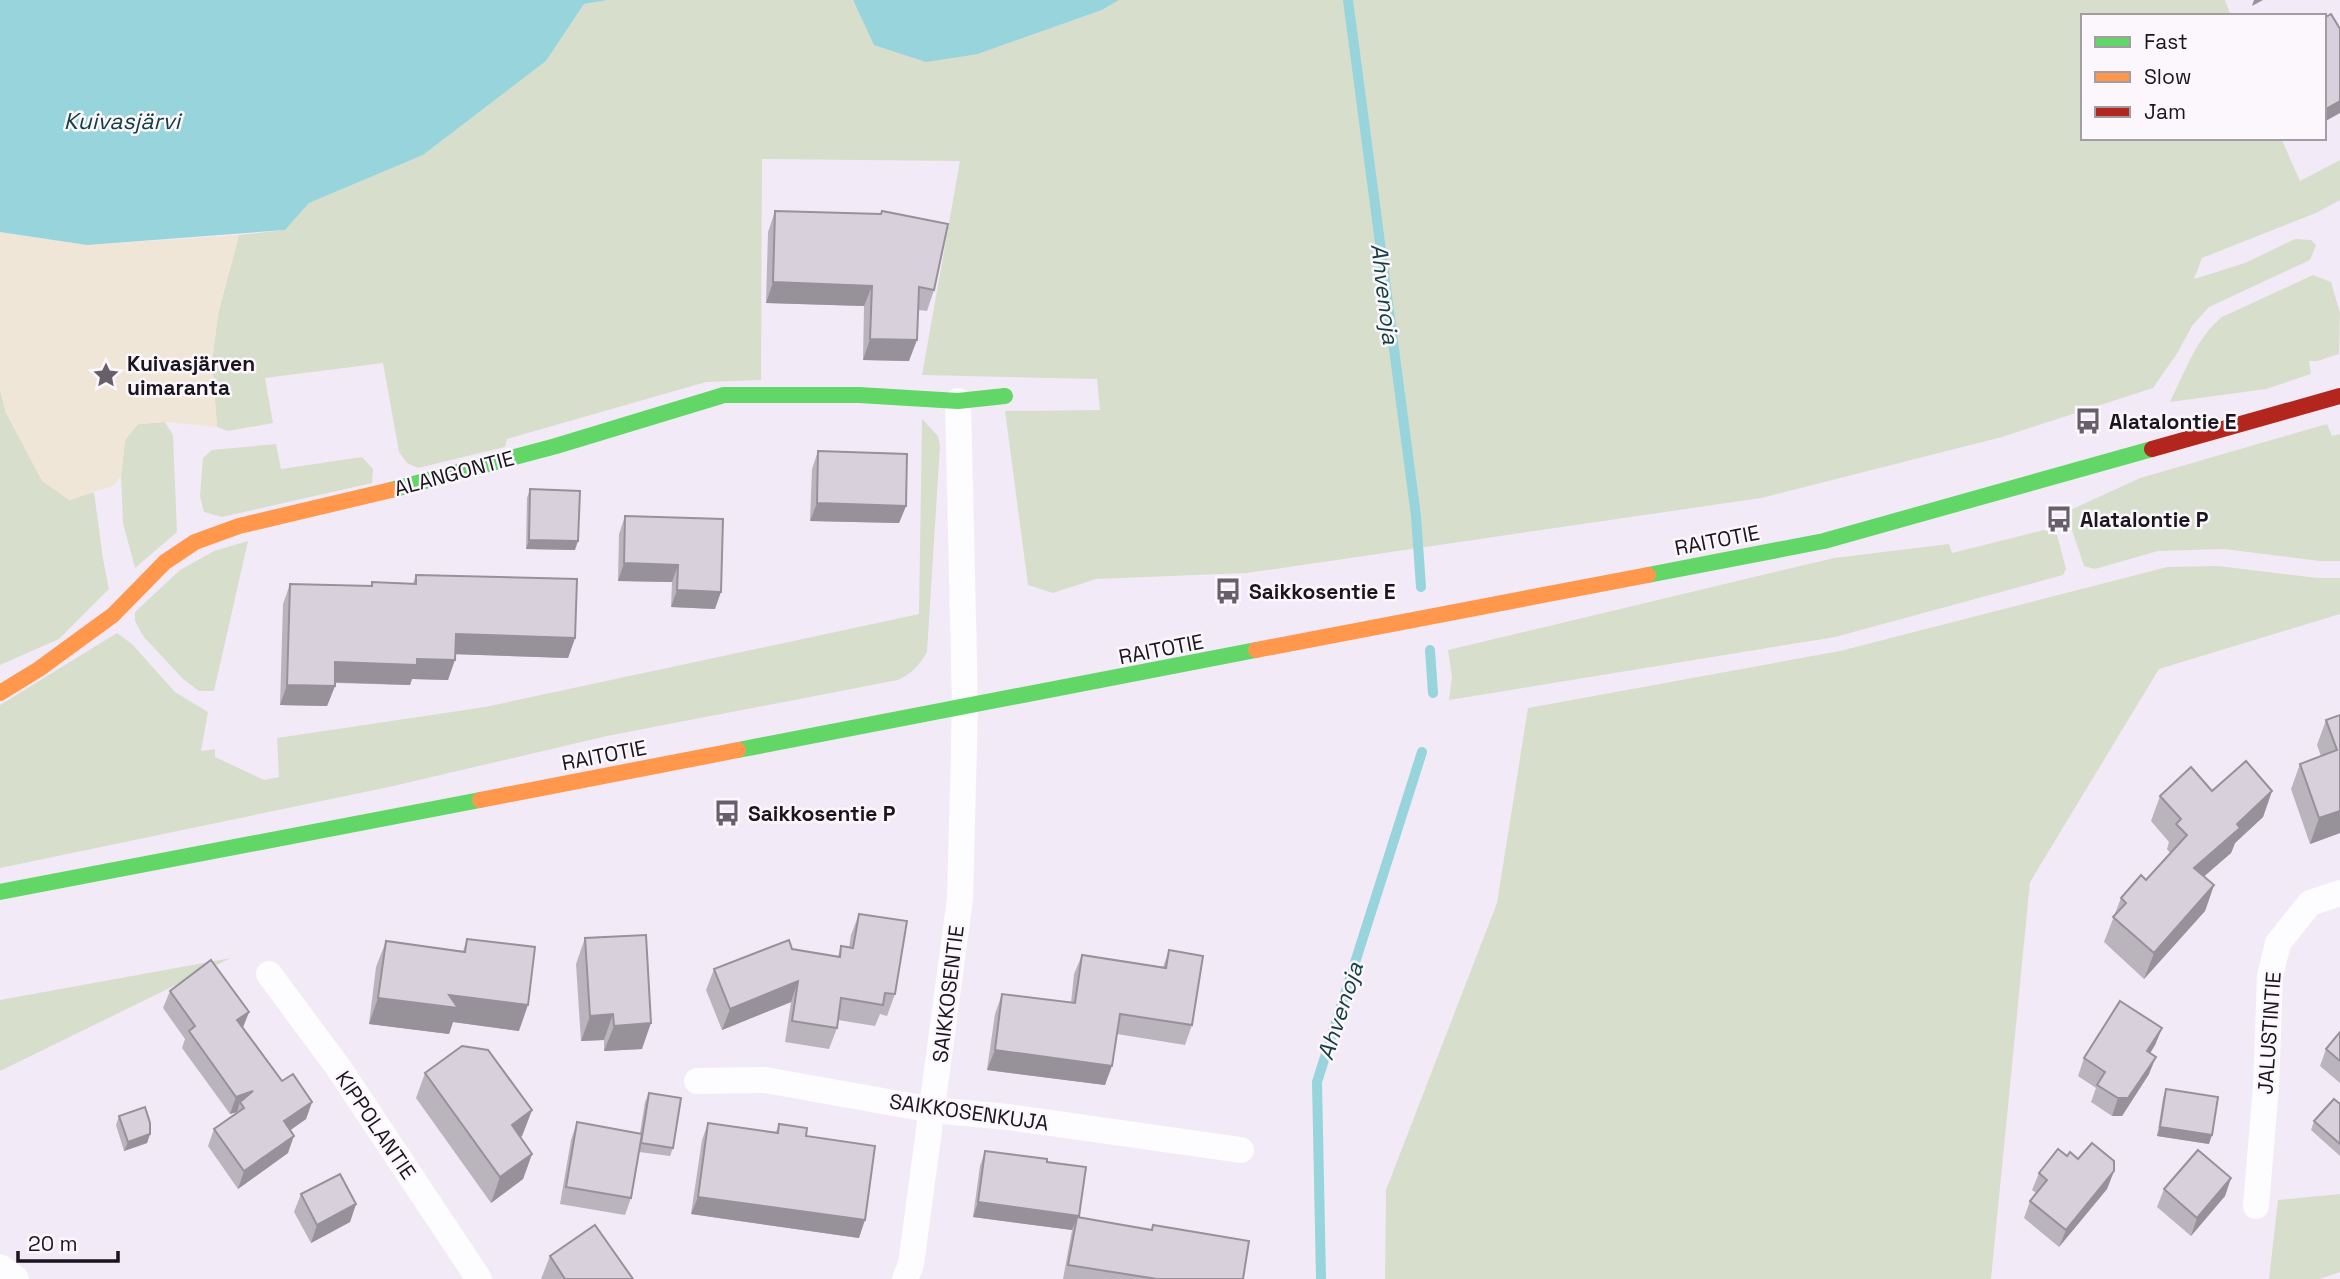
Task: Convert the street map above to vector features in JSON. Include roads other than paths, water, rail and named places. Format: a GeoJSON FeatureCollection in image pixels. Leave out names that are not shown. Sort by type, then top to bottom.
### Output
{"type":"FeatureCollection","features":[{"type":"Feature","properties":{"kind":"main road","name":"RAITOTIE"},"geometry":{"type":"LineString","coordinates":[[2319,400],[2340,390]]}},
{"type":"Feature","properties":{"kind":"main road","name":"ALANGONTIE"},"geometry":{"type":"LineString","coordinates":[[0,693],[39,669],[113,615],[166,562],[195,542],[239,526],[530,453],[724,395],[859,395],[958,401],[1005,396]]}},
{"type":"Feature","properties":{"kind":"main road","name":"RAITOTIE"},"geometry":{"type":"LineString","coordinates":[[0,892],[1824,541],[2340,396]]}},
{"type":"Feature","properties":{"kind":"street"},"geometry":{"type":"LineString","coordinates":[[958,401],[965,707]]}},
{"type":"Feature","properties":{"kind":"street","name":"SAIKKOSENTIE"},"geometry":{"type":"LineString","coordinates":[[905,1279],[911,1264],[960,899],[965,707]]}},
{"type":"Feature","properties":{"kind":"street","name":"JALUSTINTIE"},"geometry":{"type":"LineString","coordinates":[[2256,1206],[2266,1086],[2270,976],[2278,943],[2310,903],[2340,893]]}},
{"type":"Feature","properties":{"kind":"street","name":"KIPPOLANTIE"},"geometry":{"type":"LineString","coordinates":[[268,974],[338,1067],[479,1279]]}},
{"type":"Feature","properties":{"kind":"street","name":"SAIKKOSENKUJA"},"geometry":{"type":"LineString","coordinates":[[697,1081],[765,1080],[933,1110],[1008,1117],[1241,1150]]}},
{"type":"Feature","properties":{"kind":"street"},"geometry":{"type":"LineString","coordinates":[[0,1266],[16,1279]]}},
{"type":"Feature","properties":{"kind":"water","name":"Kuivasjärvi"},"geometry":{"type":"Polygon","coordinates":[[[0,0],[608,0],[584,4],[546,61],[423,155],[309,203],[285,230],[87,245],[0,232],[0,0]]]}},
{"type":"Feature","properties":{"kind":"water"},"geometry":{"type":"Polygon","coordinates":[[[853,0],[1119,0],[1102,10],[978,54],[926,62],[874,45],[853,0]]]}},
{"type":"Feature","properties":{"kind":"waterway","name":"Ahvenoja"},"geometry":{"type":"LineString","coordinates":[[1348,0],[1416,516],[1421,587]]}},
{"type":"Feature","properties":{"kind":"waterway","name":"Ahvenoja"},"geometry":{"type":"LineString","coordinates":[[1430,650],[1433,693]]}},
{"type":"Feature","properties":{"kind":"waterway","name":"Ahvenoja"},"geometry":{"type":"LineString","coordinates":[[1321,1279],[1317,1082],[1422,752]]}},
{"type":"Feature","properties":{"kind":"place","name":"Kuivasjärven uimaranta"},"geometry":{"type":"Point","coordinates":[106,375]}},
{"type":"Feature","properties":{"kind":"place","name":"Alatalontie E"},"geometry":{"type":"Point","coordinates":[2088,421]}},
{"type":"Feature","properties":{"kind":"place","name":"Alatalontie P"},"geometry":{"type":"Point","coordinates":[2059,519]}},
{"type":"Feature","properties":{"kind":"place","name":"Saikkosentie E"},"geometry":{"type":"Point","coordinates":[1228,591]}},
{"type":"Feature","properties":{"kind":"place","name":"Saikkosentie P"},"geometry":{"type":"Point","coordinates":[727,813]}}]}
